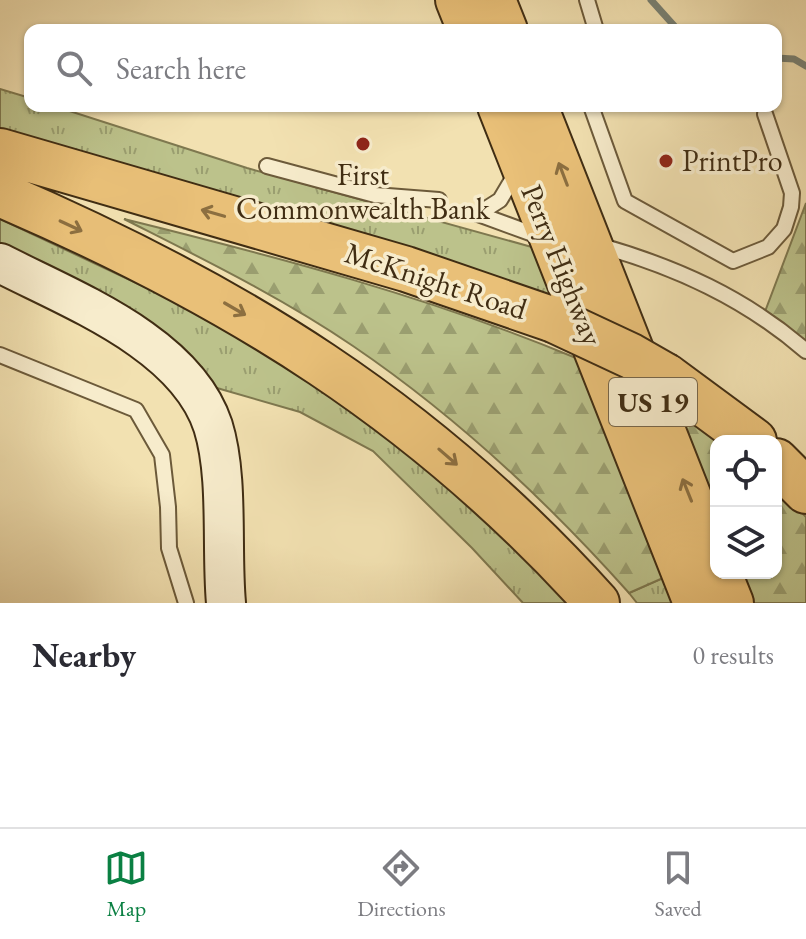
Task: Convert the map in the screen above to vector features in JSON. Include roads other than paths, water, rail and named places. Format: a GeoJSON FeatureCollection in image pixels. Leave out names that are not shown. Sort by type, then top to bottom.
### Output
{"type":"FeatureCollection","features":[{"type":"Feature","properties":{"kind":"highway","name":"McKnight Road"},"geometry":{"type":"LineString","coordinates":[[0,151],[418,273],[554,320],[594,337],[666,376],[746,435]]}},
{"type":"Feature","properties":{"kind":"highway"},"geometry":{"type":"LineString","coordinates":[[0,194],[166,271],[333,370],[429,441],[477,482],[597,603]]}},
{"type":"Feature","properties":{"kind":"highway"},"geometry":{"type":"LineString","coordinates":[[782,467],[806,491]]}},
{"type":"Feature","properties":{"kind":"main road"},"geometry":{"type":"LineString","coordinates":[[457,0],[467,24]]}},
{"type":"Feature","properties":{"kind":"main road"},"geometry":{"type":"LineString","coordinates":[[494,0],[504,24]]}},
{"type":"Feature","properties":{"kind":"main road","name":"Perry Highway"},"geometry":{"type":"LineString","coordinates":[[501,112],[521,162],[571,242],[710,550]]}},
{"type":"Feature","properties":{"kind":"main road","name":"Perry Highway"},"geometry":{"type":"LineString","coordinates":[[538,112],[571,242],[695,603]]}},
{"type":"Feature","properties":{"kind":"main road"},"geometry":{"type":"LineString","coordinates":[[722,579],[732,603]]}},
{"type":"Feature","properties":{"kind":"street"},"geometry":{"type":"LineString","coordinates":[[0,263],[124,326],[172,365],[192,387],[213,426],[221,469],[226,603]]}},
{"type":"Feature","properties":{"kind":"lane"},"geometry":{"type":"LineString","coordinates":[[587,0],[594,24]]}},
{"type":"Feature","properties":{"kind":"lane"},"geometry":{"type":"LineString","coordinates":[[593,112],[625,201],[733,261],[768,247],[784,229],[791,207],[792,193],[765,114]]}},
{"type":"Feature","properties":{"kind":"lane"},"geometry":{"type":"LineString","coordinates":[[521,162],[508,191],[478,214],[571,242],[642,257],[707,284],[763,317],[806,351]]}},
{"type":"Feature","properties":{"kind":"lane"},"geometry":{"type":"LineString","coordinates":[[267,166],[375,195],[439,200]]}},
{"type":"Feature","properties":{"kind":"lane"},"geometry":{"type":"LineString","coordinates":[[0,355],[136,410],[162,455],[169,548],[186,603]]}},
{"type":"Feature","properties":{"kind":"waterway"},"geometry":{"type":"LineString","coordinates":[[651,0],[673,24]]}},
{"type":"Feature","properties":{"kind":"waterway"},"geometry":{"type":"LineString","coordinates":[[782,58],[794,59],[806,66]]}},
{"type":"Feature","properties":{"kind":"place","name":"First Commonwealth Bank"},"geometry":{"type":"Point","coordinates":[363,144]}},
{"type":"Feature","properties":{"kind":"place","name":"PrintPro"},"geometry":{"type":"Point","coordinates":[666,161]}}]}
